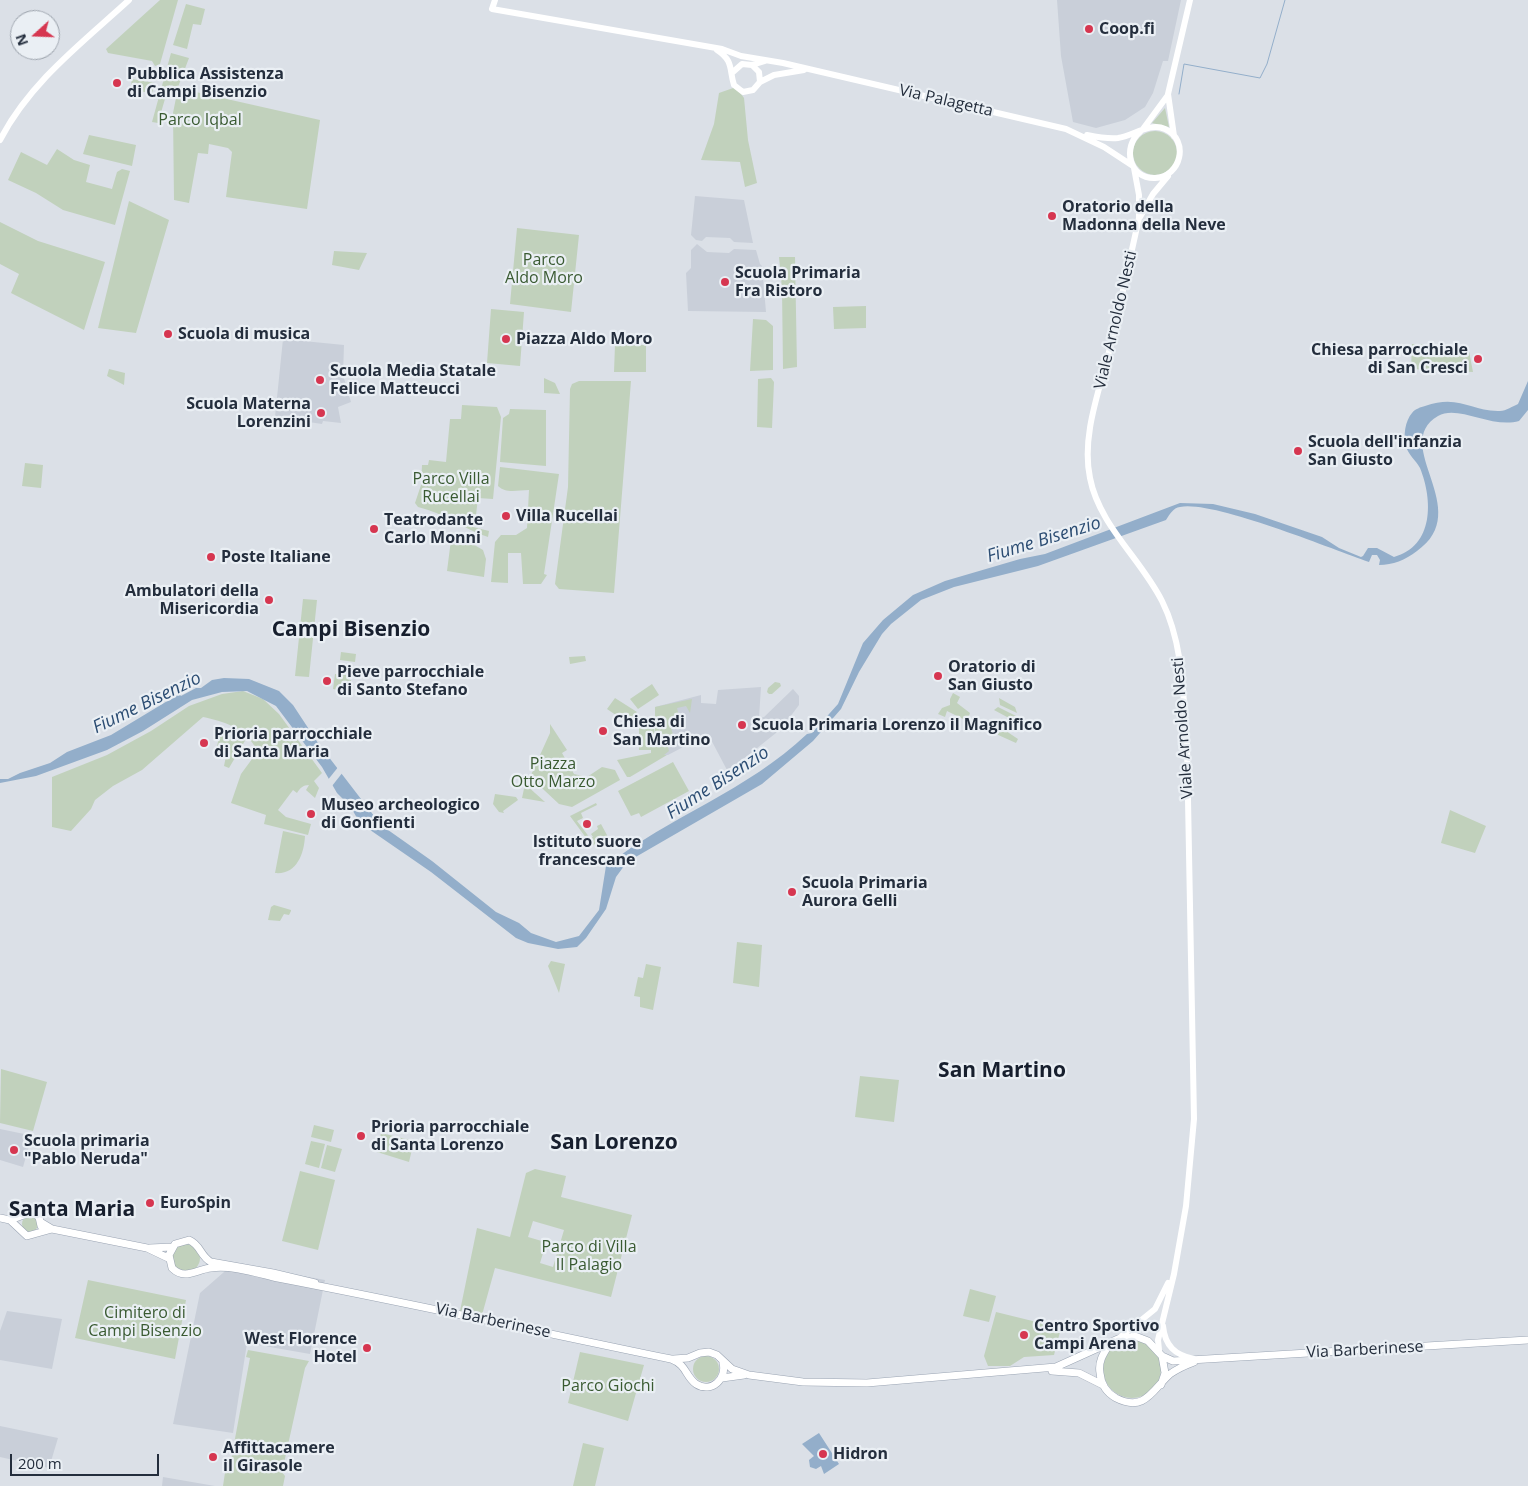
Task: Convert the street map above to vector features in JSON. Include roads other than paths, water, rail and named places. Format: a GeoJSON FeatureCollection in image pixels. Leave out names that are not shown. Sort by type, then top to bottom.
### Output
{"type":"FeatureCollection","features":[{"type":"Feature","properties":{"kind":"main road","name":"Via Barberinese"},"geometry":{"type":"LineString","coordinates":[[10,1220],[24,1213],[33,1212],[39,1216],[41,1227]]}},
{"type":"Feature","properties":{"kind":"main road"},"geometry":{"type":"LineString","coordinates":[[18,1226],[19,1217]]}},
{"type":"Feature","properties":{"kind":"main road","name":"Via Barberinese"},"geometry":{"type":"LineString","coordinates":[[0,1218],[10,1220],[18,1226],[20,1232],[28,1236],[34,1235],[41,1227]]}},
{"type":"Feature","properties":{"kind":"main road","name":"Via Barberinese"},"geometry":{"type":"LineString","coordinates":[[41,1227],[147,1248],[172,1247],[180,1241],[189,1240],[197,1245],[202,1254],[213,1263],[273,1273],[671,1359],[682,1364],[693,1381],[703,1387],[712,1386],[722,1378],[749,1375]]}},
{"type":"Feature","properties":{"kind":"main road"},"geometry":{"type":"LineString","coordinates":[[168,1258],[172,1247]]}},
{"type":"Feature","properties":{"kind":"main road","name":"Via Barberinese"},"geometry":{"type":"LineString","coordinates":[[147,1248],[168,1258],[172,1268],[178,1273],[188,1274],[213,1267],[228,1268],[315,1283]]}},
{"type":"Feature","properties":{"kind":"main road"},"geometry":{"type":"LineString","coordinates":[[197,1270],[202,1262],[202,1254]]}},
{"type":"Feature","properties":{"kind":"main road","name":"Via Barberinese"},"geometry":{"type":"LineString","coordinates":[[919,1379],[1056,1367],[1130,1336],[1142,1338],[1173,1361],[1528,1340]]}},
{"type":"Feature","properties":{"kind":"main road"},"geometry":{"type":"LineString","coordinates":[[1103,1385],[1099,1370],[1101,1358],[1110,1343]]}},
{"type":"Feature","properties":{"kind":"main road","name":"Via Barberinese"},"geometry":{"type":"LineString","coordinates":[[671,1359],[694,1356],[702,1352],[711,1352],[732,1369],[749,1375],[785,1380],[822,1382],[1068,1371],[1079,1373],[1103,1385],[1115,1397],[1130,1402],[1152,1396],[1171,1374],[1202,1360]]}},
{"type":"Feature","properties":{"kind":"main road"},"geometry":{"type":"LineString","coordinates":[[1160,1353],[1165,1373],[1161,1385]]}},
{"type":"Feature","properties":{"kind":"main road"},"geometry":{"type":"LineString","coordinates":[[689,1374],[690,1363],[694,1356]]}},
{"type":"Feature","properties":{"kind":"main road"},"geometry":{"type":"LineString","coordinates":[[722,1378],[723,1363]]}},
{"type":"Feature","properties":{"kind":"street"},"geometry":{"type":"LineString","coordinates":[[0,140],[18,108],[44,79],[130,0]]}},
{"type":"Feature","properties":{"kind":"street","name":"Via Palagetta"},"geometry":{"type":"LineString","coordinates":[[495,0],[492,10],[724,50],[741,56],[769,60],[1081,134],[1116,138],[1160,128],[1170,132],[1175,137]]}},
{"type":"Feature","properties":{"kind":"street"},"geometry":{"type":"LineString","coordinates":[[1168,175],[1174,170],[1180,157],[1168,94],[1190,0]]}},
{"type":"Feature","properties":{"kind":"street","name":"Via Palagetta"},"geometry":{"type":"LineString","coordinates":[[716,50],[727,58],[733,72],[733,82],[741,91],[753,90],[760,82],[779,73],[810,70]]}},
{"type":"Feature","properties":{"kind":"street"},"geometry":{"type":"LineString","coordinates":[[724,50],[744,64],[752,65],[769,60]]}},
{"type":"Feature","properties":{"kind":"street"},"geometry":{"type":"LineString","coordinates":[[733,72],[744,64]]}},
{"type":"Feature","properties":{"kind":"street"},"geometry":{"type":"LineString","coordinates":[[752,65],[759,72],[760,82]]}},
{"type":"Feature","properties":{"kind":"street"},"geometry":{"type":"LineString","coordinates":[[1134,167],[1130,157],[1133,139],[1168,94]]}},
{"type":"Feature","properties":{"kind":"street","name":"Via Palagetta"},"geometry":{"type":"LineString","coordinates":[[1081,134],[1134,167],[1147,178],[1160,178],[1168,175]]}},
{"type":"Feature","properties":{"kind":"street","name":"Viale Arnoldo Nesti"},"geometry":{"type":"LineString","coordinates":[[1134,167],[1139,195],[1139,218],[1092,421],[1087,462],[1091,485],[1100,508],[1146,571],[1162,600],[1172,627],[1179,656],[1187,746],[1194,1087],[1192,1162],[1174,1266],[1158,1340],[1160,1353]]}},
{"type":"Feature","properties":{"kind":"street","name":"Viale Arnoldo Nesti"},"geometry":{"type":"LineString","coordinates":[[1139,218],[1153,194],[1168,175]]}},
{"type":"Feature","properties":{"kind":"street","name":"Viale Arnoldo Nesti"},"geometry":{"type":"LineString","coordinates":[[1118,1340],[1154,1309],[1165,1291],[1174,1266]]}},
{"type":"Feature","properties":{"kind":"street","name":"Viale Arnoldo Nesti"},"geometry":{"type":"LineString","coordinates":[[1164,1312],[1164,1333],[1169,1347],[1181,1355],[1202,1360]]}},
{"type":"Feature","properties":{"kind":"water","name":"Fiume Bisenzio"},"geometry":{"type":"Polygon","coordinates":[[[1528,381],[1528,410],[1519,421],[1509,423],[1498,422],[1465,414],[1446,413],[1438,416],[1425,428],[1422,444],[1425,461],[1437,498],[1438,517],[1433,535],[1417,551],[1399,561],[1379,565],[1380,560],[1377,555],[1372,555],[1369,562],[1244,518],[1196,507],[1180,507],[1174,510],[1166,520],[1038,566],[954,587],[921,600],[891,624],[882,634],[859,672],[841,709],[813,741],[762,784],[627,862],[616,877],[606,909],[586,938],[577,947],[558,949],[528,943],[516,938],[431,872],[360,823],[350,806],[337,793],[322,767],[276,706],[247,691],[222,692],[192,700],[143,731],[107,750],[36,776],[0,783],[0,779],[8,779],[50,763],[67,752],[111,735],[179,694],[181,696],[196,688],[201,688],[212,680],[224,678],[249,679],[279,691],[293,705],[318,743],[381,825],[432,861],[496,912],[519,923],[531,933],[556,942],[579,936],[599,910],[606,866],[656,832],[759,772],[807,734],[812,733],[838,704],[863,643],[883,620],[913,595],[945,581],[1020,559],[1045,554],[1180,503],[1213,504],[1255,514],[1322,537],[1339,548],[1361,557],[1368,548],[1377,548],[1394,557],[1407,551],[1417,543],[1427,520],[1427,494],[1424,481],[1420,468],[1408,452],[1405,442],[1406,424],[1412,413],[1422,407],[1447,402],[1490,411],[1505,410],[1518,404],[1528,381]]]}},
{"type":"Feature","properties":{"kind":"water","name":"Hidron"},"geometry":{"type":"Polygon","coordinates":[[[819,1433],[839,1464],[824,1474],[821,1466],[816,1469],[810,1467],[809,1460],[814,1456],[802,1444],[819,1433]]]}},
{"type":"Feature","properties":{"kind":"waterway"},"geometry":{"type":"LineString","coordinates":[[1179,94],[1184,64],[1260,78],[1267,64],[1285,0]]}},
{"type":"Feature","properties":{"kind":"place","name":"Coop.fi"},"geometry":{"type":"Point","coordinates":[1089,29]}},
{"type":"Feature","properties":{"kind":"place","name":"Pubblica Assistenza di Campi Bisenzio"},"geometry":{"type":"Point","coordinates":[117,83]}},
{"type":"Feature","properties":{"kind":"place","name":"Oratorio della Madonna della Neve"},"geometry":{"type":"Point","coordinates":[1052,216]}},
{"type":"Feature","properties":{"kind":"place","name":"Scuola Primaria Fra Ristoro"},"geometry":{"type":"Point","coordinates":[725,282]}},
{"type":"Feature","properties":{"kind":"place","name":"Scuola di musica"},"geometry":{"type":"Point","coordinates":[168,334]}},
{"type":"Feature","properties":{"kind":"place","name":"Piazza Aldo Moro"},"geometry":{"type":"Point","coordinates":[506,339]}},
{"type":"Feature","properties":{"kind":"place","name":"Chiesa parrocchiale di San Cresci"},"geometry":{"type":"Point","coordinates":[1478,359]}},
{"type":"Feature","properties":{"kind":"place","name":"Scuola Media Statale Felice Matteucci"},"geometry":{"type":"Point","coordinates":[320,380]}},
{"type":"Feature","properties":{"kind":"place","name":"Scuola Materna Lorenzini"},"geometry":{"type":"Point","coordinates":[321,413]}},
{"type":"Feature","properties":{"kind":"place","name":"Scuola dell'infanzia San Giusto"},"geometry":{"type":"Point","coordinates":[1298,451]}},
{"type":"Feature","properties":{"kind":"place","name":"Villa Rucellai"},"geometry":{"type":"Point","coordinates":[506,516]}},
{"type":"Feature","properties":{"kind":"place","name":"Teatrodante Carlo Monni"},"geometry":{"type":"Point","coordinates":[374,529]}},
{"type":"Feature","properties":{"kind":"place","name":"Poste Italiane"},"geometry":{"type":"Point","coordinates":[211,557]}},
{"type":"Feature","properties":{"kind":"place","name":"Ambulatori della Misericordia"},"geometry":{"type":"Point","coordinates":[269,600]}},
{"type":"Feature","properties":{"kind":"place","name":"Oratorio di San Giusto"},"geometry":{"type":"Point","coordinates":[938,676]}},
{"type":"Feature","properties":{"kind":"place","name":"Pieve parrocchiale di Santo Stefano"},"geometry":{"type":"Point","coordinates":[327,681]}},
{"type":"Feature","properties":{"kind":"place","name":"Scuola Primaria Lorenzo il Magnifico"},"geometry":{"type":"Point","coordinates":[742,725]}},
{"type":"Feature","properties":{"kind":"place","name":"Chiesa di San Martino"},"geometry":{"type":"Point","coordinates":[603,731]}},
{"type":"Feature","properties":{"kind":"place","name":"Prioria parrocchiale di Santa Maria"},"geometry":{"type":"Point","coordinates":[204,743]}},
{"type":"Feature","properties":{"kind":"place","name":"Museo archeologico di Gonfienti"},"geometry":{"type":"Point","coordinates":[311,814]}},
{"type":"Feature","properties":{"kind":"place","name":"Istituto suore francescane"},"geometry":{"type":"Point","coordinates":[587,824]}},
{"type":"Feature","properties":{"kind":"place","name":"Scuola Primaria Aurora Gelli"},"geometry":{"type":"Point","coordinates":[792,892]}},
{"type":"Feature","properties":{"kind":"place","name":"Prioria parrocchiale di Santa Lorenzo"},"geometry":{"type":"Point","coordinates":[361,1136]}},
{"type":"Feature","properties":{"kind":"place","name":"Scuola primaria \"Pablo Neruda\""},"geometry":{"type":"Point","coordinates":[14,1150]}},
{"type":"Feature","properties":{"kind":"place","name":"EuroSpin"},"geometry":{"type":"Point","coordinates":[150,1203]}},
{"type":"Feature","properties":{"kind":"place","name":"Centro Sportivo Campi Arena"},"geometry":{"type":"Point","coordinates":[1024,1335]}},
{"type":"Feature","properties":{"kind":"place","name":"West Florence Hotel"},"geometry":{"type":"Point","coordinates":[367,1348]}},
{"type":"Feature","properties":{"kind":"place","name":"Hidron"},"geometry":{"type":"Point","coordinates":[823,1454]}},
{"type":"Feature","properties":{"kind":"place","name":"Affittacamere il Girasole"},"geometry":{"type":"Point","coordinates":[213,1457]}},
{"type":"Feature","properties":{"kind":"district","name":"Campi Bisenzio"},"geometry":{"type":"Point","coordinates":[351,630]}},
{"type":"Feature","properties":{"kind":"district","name":"San Martino"},"geometry":{"type":"Point","coordinates":[1002,1071]}},
{"type":"Feature","properties":{"kind":"district","name":"San Lorenzo"},"geometry":{"type":"Point","coordinates":[614,1143]}},
{"type":"Feature","properties":{"kind":"district","name":"Santa Maria"},"geometry":{"type":"Point","coordinates":[72,1210]}},
{"type":"Feature","properties":{"kind":"park label","name":"Parco Iqbal"},"geometry":{"type":"Point","coordinates":[200,120]}},
{"type":"Feature","properties":{"kind":"park label","name":"Parco Aldo Moro"},"geometry":{"type":"Point","coordinates":[544,269]}},
{"type":"Feature","properties":{"kind":"park label","name":"Parco Villa Rucellai"},"geometry":{"type":"Point","coordinates":[451,488]}},
{"type":"Feature","properties":{"kind":"park label","name":"Piazza Otto Marzo"},"geometry":{"type":"Point","coordinates":[553,773]}},
{"type":"Feature","properties":{"kind":"park label","name":"Parco di Villa Il Palagio"},"geometry":{"type":"Point","coordinates":[589,1256]}},
{"type":"Feature","properties":{"kind":"park label","name":"Cimitero di Campi Bisenzio"},"geometry":{"type":"Point","coordinates":[145,1322]}},
{"type":"Feature","properties":{"kind":"park label","name":"Parco Giochi"},"geometry":{"type":"Point","coordinates":[608,1386]}}]}
